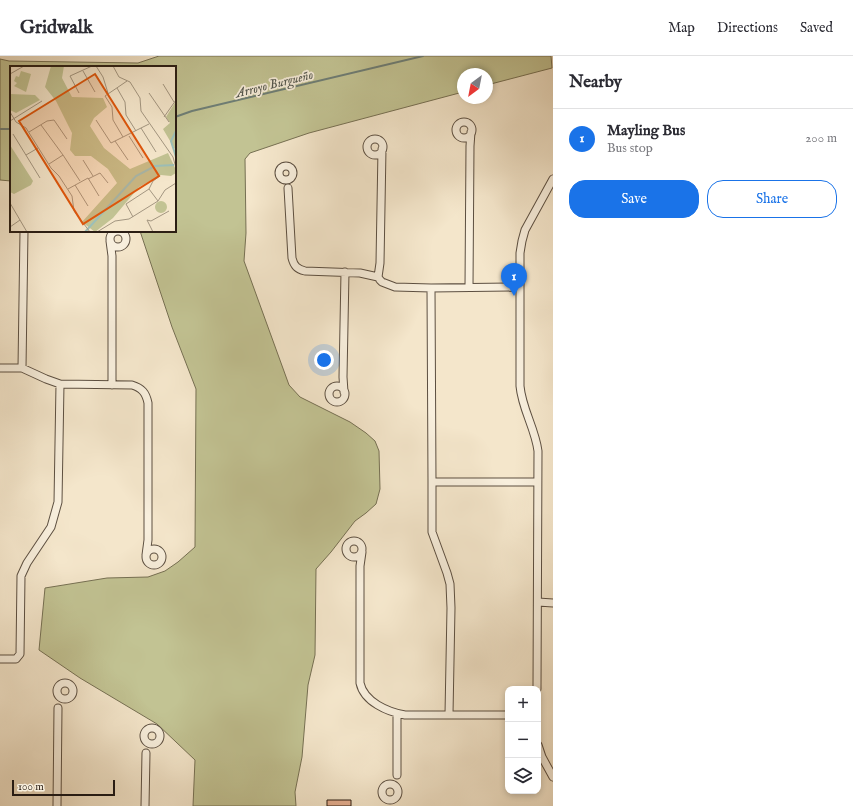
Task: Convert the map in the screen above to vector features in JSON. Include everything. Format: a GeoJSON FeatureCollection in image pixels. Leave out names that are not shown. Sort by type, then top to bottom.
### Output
{"type":"FeatureCollection","features":[{"type":"Feature","properties":{"kind":"street"},"geometry":{"type":"LineString","coordinates":[[469,287],[471,126],[468,123],[463,122],[458,124],[456,128],[457,134],[463,137],[470,146]]}},
{"type":"Feature","properties":{"kind":"street"},"geometry":{"type":"LineString","coordinates":[[463,137],[468,136],[471,132]]}},
{"type":"Feature","properties":{"kind":"street"},"geometry":{"type":"LineString","coordinates":[[378,277],[380,263],[382,144],[378,140],[371,140],[367,149],[380,160],[381,164]]}},
{"type":"Feature","properties":{"kind":"street"},"geometry":{"type":"LineString","coordinates":[[374,155],[379,153],[382,149]]}},
{"type":"Feature","properties":{"kind":"street"},"geometry":{"type":"LineString","coordinates":[[288,188],[279,172],[286,166],[293,170],[294,174],[288,188],[292,258],[296,267],[299,269],[370,274],[378,277],[382,282],[395,287],[520,287]]}},
{"type":"Feature","properties":{"kind":"street"},"geometry":{"type":"LineString","coordinates":[[283,180],[287,181],[292,179]]}},
{"type":"Feature","properties":{"kind":"street"},"geometry":{"type":"LineString","coordinates":[[537,686],[537,441],[523,403],[521,391],[520,253],[523,236],[532,215],[553,179]]}},
{"type":"Feature","properties":{"kind":"street"},"geometry":{"type":"LineString","coordinates":[[22,368],[24,232]]}},
{"type":"Feature","properties":{"kind":"street"},"geometry":{"type":"LineString","coordinates":[[112,256],[113,252],[125,243],[126,238],[124,234],[114,232],[110,241],[112,256],[112,385]]}},
{"type":"Feature","properties":{"kind":"street"},"geometry":{"type":"LineString","coordinates":[[110,241],[113,246],[118,247]]}},
{"type":"Feature","properties":{"kind":"street"},"geometry":{"type":"LineString","coordinates":[[343,377],[342,381],[332,388],[329,393],[330,398],[334,401],[339,402],[343,399],[344,392],[345,272]]}},
{"type":"Feature","properties":{"kind":"street"},"geometry":{"type":"LineString","coordinates":[[431,288],[432,532],[450,584],[449,714]]}},
{"type":"Feature","properties":{"kind":"street"},"geometry":{"type":"LineString","coordinates":[[0,368],[22,368],[60,384],[132,385],[142,390],[147,397],[148,403],[148,540],[146,555],[148,562],[152,565],[157,564],[161,561],[161,556],[159,552],[154,550],[149,544],[148,540]]}},
{"type":"Feature","properties":{"kind":"street"},"geometry":{"type":"LineString","coordinates":[[0,660],[16,659],[20,654],[21,576],[27,563],[51,527],[57,510],[60,384]]}},
{"type":"Feature","properties":{"kind":"street"},"geometry":{"type":"LineString","coordinates":[[336,386],[342,388],[344,392]]}},
{"type":"Feature","properties":{"kind":"street"},"geometry":{"type":"LineString","coordinates":[[432,482],[537,482]]}},
{"type":"Feature","properties":{"kind":"street"},"geometry":{"type":"LineString","coordinates":[[360,566],[354,557],[348,553],[347,548],[349,543],[354,541],[359,543],[362,547],[360,566],[360,683],[361,688],[367,698],[397,714],[405,715],[505,715]]}},
{"type":"Feature","properties":{"kind":"street"},"geometry":{"type":"LineString","coordinates":[[146,555],[149,551],[154,550]]}},
{"type":"Feature","properties":{"kind":"street"},"geometry":{"type":"LineString","coordinates":[[354,557],[359,556],[362,552]]}},
{"type":"Feature","properties":{"kind":"street"},"geometry":{"type":"LineString","coordinates":[[538,602],[553,603]]}},
{"type":"Feature","properties":{"kind":"street"},"geometry":{"type":"LineString","coordinates":[[57,806],[57,693],[59,686],[63,683],[68,684],[72,688],[72,693],[70,697],[65,699],[60,704],[58,708]]}},
{"type":"Feature","properties":{"kind":"street"},"geometry":{"type":"LineString","coordinates":[[57,693],[60,697],[65,699]]}},
{"type":"Feature","properties":{"kind":"street"},"geometry":{"type":"LineString","coordinates":[[397,714],[397,776],[397,795],[393,799],[386,799],[382,790],[397,776]]}},
{"type":"Feature","properties":{"kind":"street"},"geometry":{"type":"LineString","coordinates":[[145,806],[146,753],[144,738],[148,729],[153,728],[158,730],[160,735],[159,740],[147,749],[146,753]]}},
{"type":"Feature","properties":{"kind":"street"},"geometry":{"type":"LineString","coordinates":[[144,738],[152,744]]}},
{"type":"Feature","properties":{"kind":"street"},"geometry":{"type":"LineString","coordinates":[[541,754],[553,777]]}},
{"type":"Feature","properties":{"kind":"street"},"geometry":{"type":"LineString","coordinates":[[390,784],[395,786],[397,790]]}},
{"type":"Feature","properties":{"kind":"green space"},"geometry":{"type":"Polygon","coordinates":[[[159,56],[551,56],[552,68],[493,83],[493,68],[457,68],[457,94],[309,133],[250,153],[245,159],[246,233],[244,261],[289,385],[300,397],[350,422],[366,433],[375,441],[379,451],[380,489],[376,504],[355,521],[316,569],[315,655],[308,685],[302,757],[295,792],[296,806],[193,806],[195,760],[157,724],[80,678],[39,650],[45,588],[107,578],[148,577],[165,571],[195,547],[196,389],[172,327],[140,232],[176,232],[176,66],[10,66],[10,181],[0,180],[0,59],[9,61],[138,63],[159,56]]]}},
{"type":"Feature","properties":{"kind":"building"},"geometry":{"type":"Polygon","coordinates":[[[327,800],[351,800],[351,806],[327,806],[327,800]]]}},
{"type":"Feature","properties":{"kind":"waterway","name":"Arroyo Burgueño"},"geometry":{"type":"LineString","coordinates":[[176,117],[192,111],[423,56]]}},
{"type":"Feature","properties":{"kind":"waterway","name":"Arroyo Burgueño"},"geometry":{"type":"LineString","coordinates":[[0,129],[10,129]]}},
{"type":"Feature","properties":{"kind":"place","name":"Mayling Bus"},"geometry":{"type":"Point","coordinates":[514,296]}}]}
